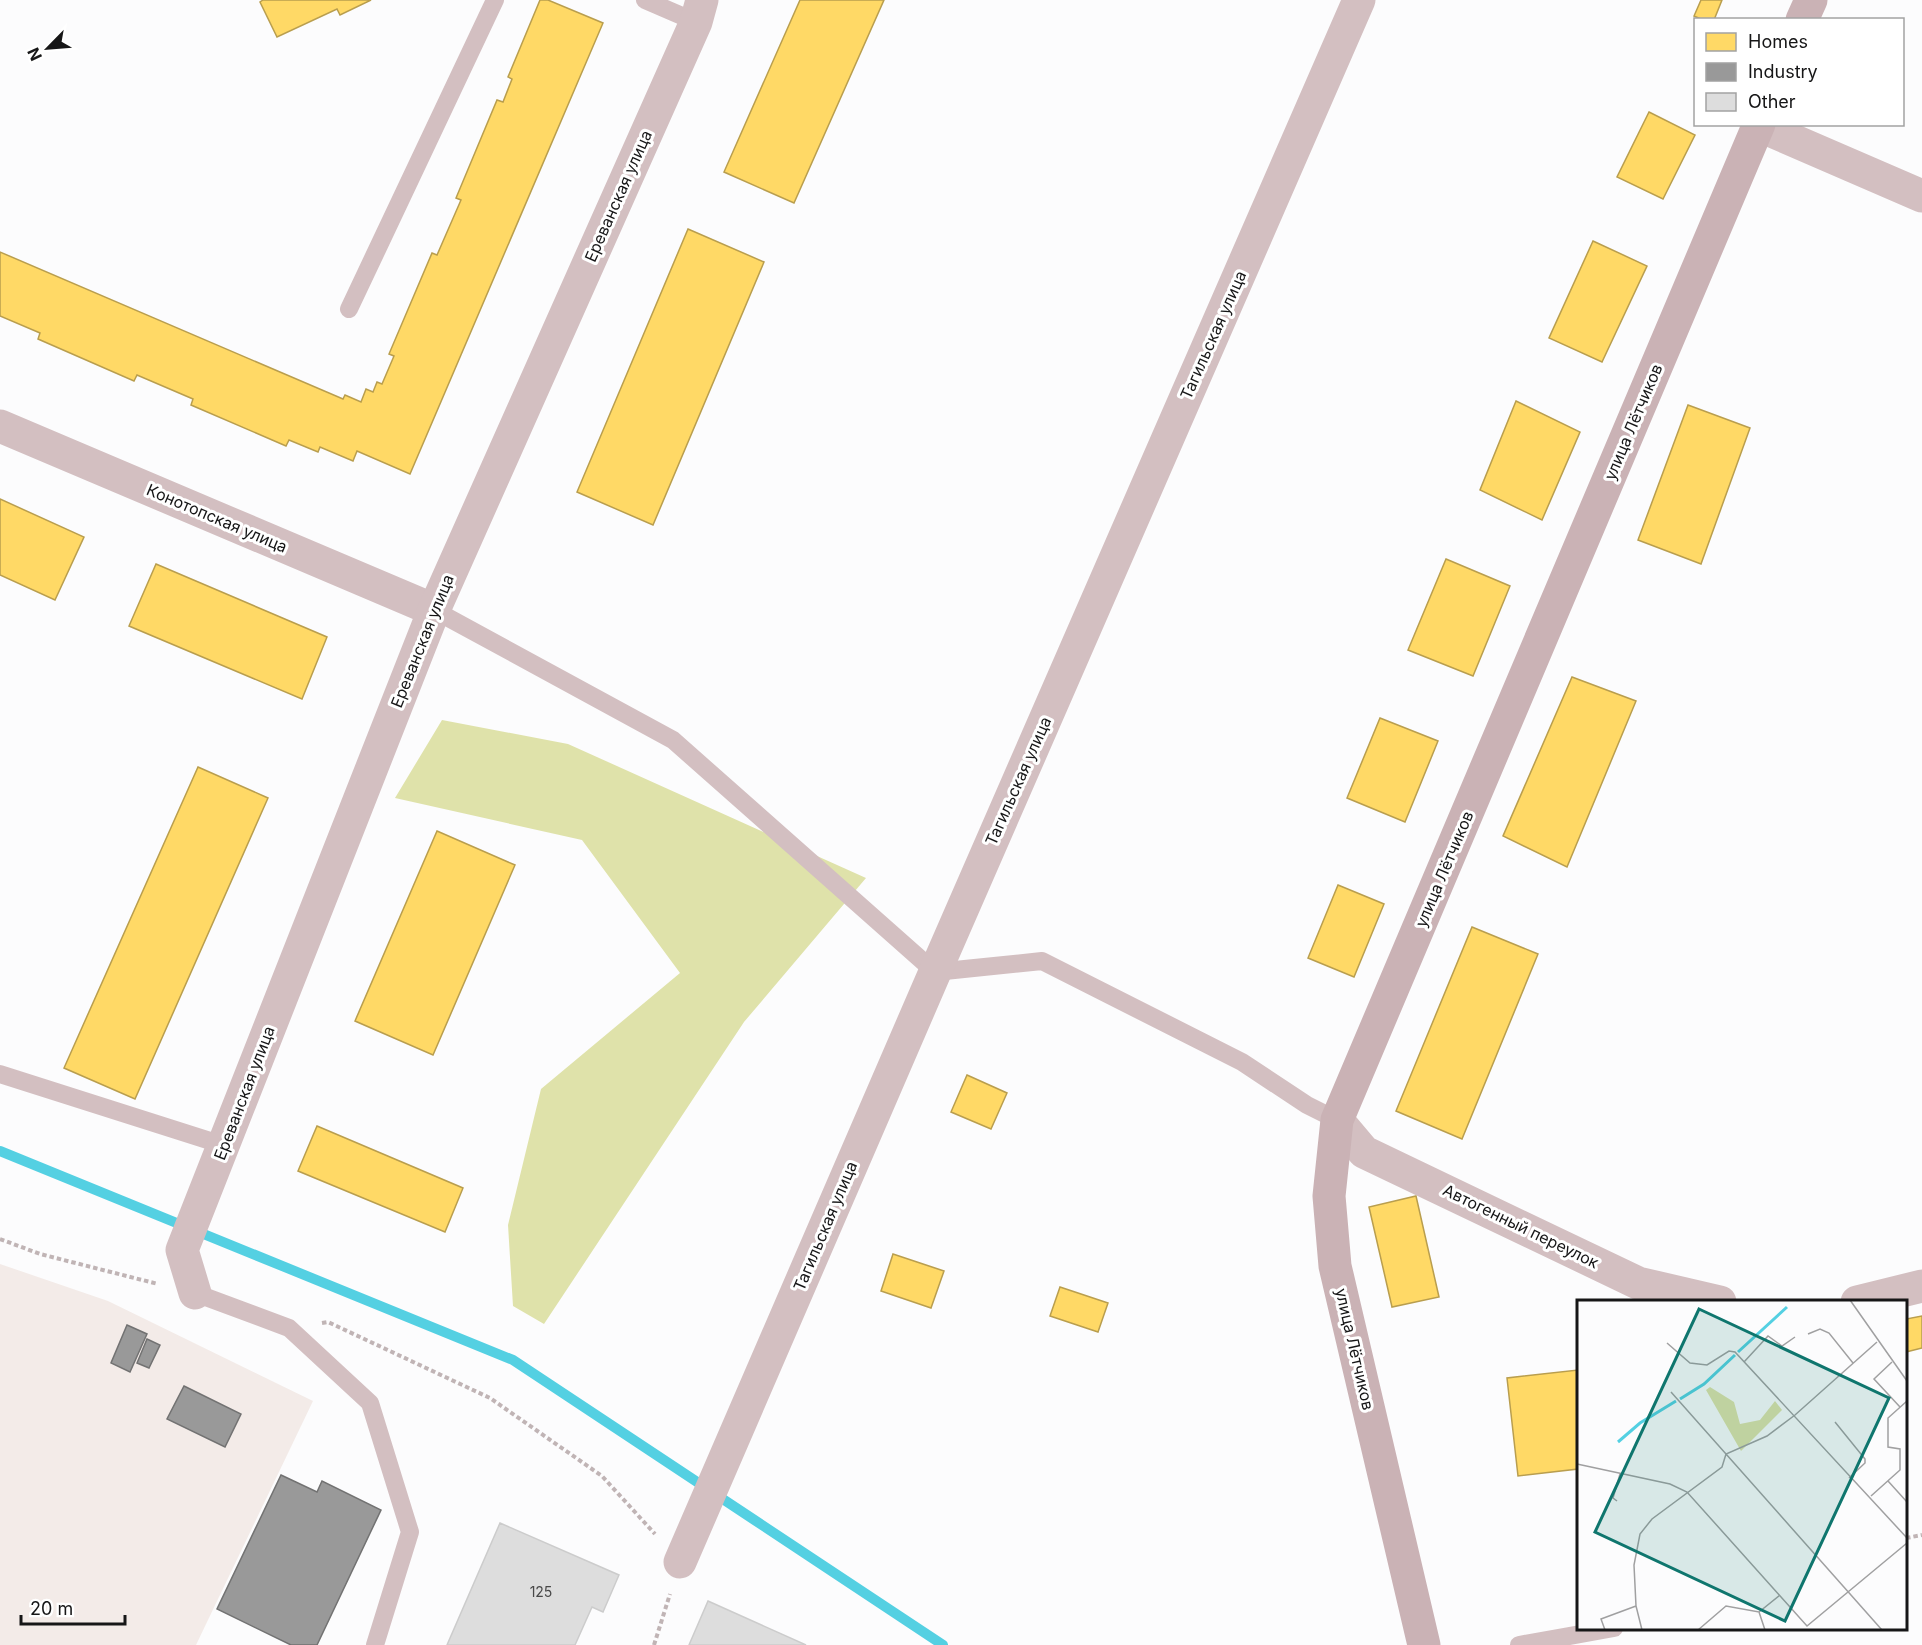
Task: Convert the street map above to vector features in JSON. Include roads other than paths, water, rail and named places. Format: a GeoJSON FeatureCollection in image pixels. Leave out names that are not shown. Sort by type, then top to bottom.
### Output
{"type":"FeatureCollection","features":[{"type":"Feature","properties":{"kind":"main road"},"geometry":{"type":"LineString","coordinates":[[1803,18],[1810,0]]}},
{"type":"Feature","properties":{"kind":"main road","name":"улица Лётчиков"},"geometry":{"type":"LineString","coordinates":[[1424,1645],[1335,1266],[1329,1196],[1337,1120],[1758,126]]}},
{"type":"Feature","properties":{"kind":"street","name":"Тагильская улица"},"geometry":{"type":"LineString","coordinates":[[680,1562],[1359,0]]}},
{"type":"Feature","properties":{"kind":"street","name":"Ереванская улица"},"geometry":{"type":"LineString","coordinates":[[195,1293],[182,1250],[223,1145],[434,610],[699,11]]}},
{"type":"Feature","properties":{"kind":"street"},"geometry":{"type":"LineString","coordinates":[[1760,126],[1922,196]]}},
{"type":"Feature","properties":{"kind":"street","name":"Конотопская улица"},"geometry":{"type":"LineString","coordinates":[[0,426],[434,610]]}},
{"type":"Feature","properties":{"kind":"street","name":"Автогенный переулок"},"geometry":{"type":"LineString","coordinates":[[1337,1120],[1364,1152],[1379,1157],[1638,1283],[1711,1300]]}},
{"type":"Feature","properties":{"kind":"street"},"geometry":{"type":"LineString","coordinates":[[1865,1300],[1922,1286]]}},
{"type":"Feature","properties":{"kind":"lane"},"geometry":{"type":"LineString","coordinates":[[349,309],[495,0]]}},
{"type":"Feature","properties":{"kind":"lane"},"geometry":{"type":"LineString","coordinates":[[645,0],[699,11]]}},
{"type":"Feature","properties":{"kind":"lane"},"geometry":{"type":"LineString","coordinates":[[434,610],[673,740],[935,972],[1042,961],[1242,1062],[1307,1105],[1337,1120]]}},
{"type":"Feature","properties":{"kind":"lane"},"geometry":{"type":"LineString","coordinates":[[0,1074],[223,1145]]}},
{"type":"Feature","properties":{"kind":"lane"},"geometry":{"type":"LineString","coordinates":[[195,1293],[289,1328],[370,1403],[410,1532],[375,1645]]}},
{"type":"Feature","properties":{"kind":"lane"},"geometry":{"type":"LineString","coordinates":[[1519,1645],[1608,1630]]}},
{"type":"Feature","properties":{"kind":"waterway"},"geometry":{"type":"LineString","coordinates":[[0,1151],[513,1360],[943,1645]]}}]}
